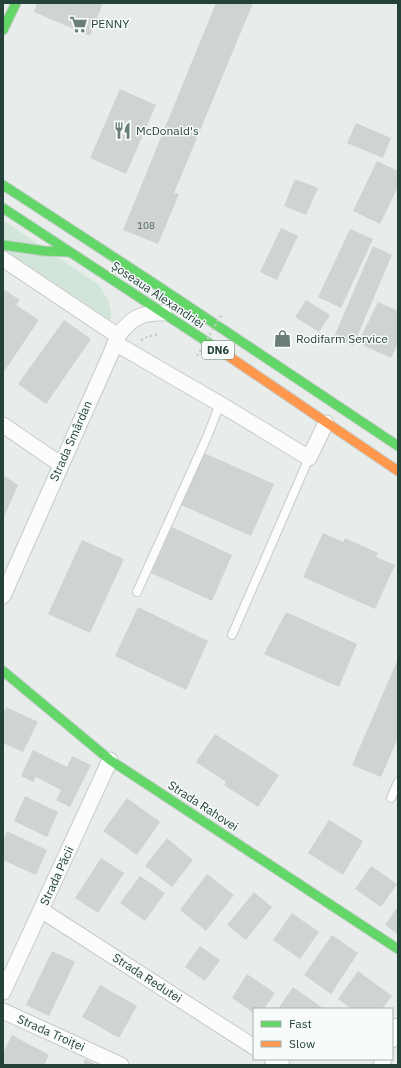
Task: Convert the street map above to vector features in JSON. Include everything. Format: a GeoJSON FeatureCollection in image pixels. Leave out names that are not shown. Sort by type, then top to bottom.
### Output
{"type":"FeatureCollection","features":[{"type":"Feature","properties":{"kind":"main road"},"geometry":{"type":"LineString","coordinates":[[3,30],[16,3]]}},
{"type":"Feature","properties":{"kind":"main road","name":"Șoseaua Alexandriei"},"geometry":{"type":"LineString","coordinates":[[3,185],[398,446]]}},
{"type":"Feature","properties":{"kind":"main road","name":"Șoseaua Alexandriei"},"geometry":{"type":"LineString","coordinates":[[3,208],[164,313],[398,471]]}},
{"type":"Feature","properties":{"kind":"main road"},"geometry":{"type":"LineString","coordinates":[[3,245],[44,251],[70,252]]}},
{"type":"Feature","properties":{"kind":"main road","name":"Strada Rahovei"},"geometry":{"type":"LineString","coordinates":[[3,670],[110,760],[398,949]]}},
{"type":"Feature","properties":{"kind":"street"},"geometry":{"type":"LineString","coordinates":[[3,259],[118,337],[130,351],[309,458],[326,423]]}},
{"type":"Feature","properties":{"kind":"street","name":"Strada Smârdan"},"geometry":{"type":"LineString","coordinates":[[3,596],[60,464],[118,337],[128,324],[137,317],[146,314],[164,313]]}},
{"type":"Feature","properties":{"kind":"street"},"geometry":{"type":"LineString","coordinates":[[3,425],[60,464]]}},
{"type":"Feature","properties":{"kind":"street","name":"Strada Păcii"},"geometry":{"type":"LineString","coordinates":[[3,992],[110,760]]}},
{"type":"Feature","properties":{"kind":"street","name":"Strada Redutei"},"geometry":{"type":"LineString","coordinates":[[41,910],[253,1046]]}},
{"type":"Feature","properties":{"kind":"street","name":"Strada Troiței"},"geometry":{"type":"LineString","coordinates":[[3,1011],[121,1065]]}},
{"type":"Feature","properties":{"kind":"street"},"geometry":{"type":"LineString","coordinates":[[393,1038],[398,1026]]}},
{"type":"Feature","properties":{"kind":"lane"},"geometry":{"type":"LineString","coordinates":[[137,592],[220,404]]}},
{"type":"Feature","properties":{"kind":"lane"},"geometry":{"type":"LineString","coordinates":[[232,635],[309,458]]}},
{"type":"Feature","properties":{"kind":"lane"},"geometry":{"type":"LineString","coordinates":[[391,798],[398,782]]}},
{"type":"Feature","properties":{"kind":"path"},"geometry":{"type":"LineString","coordinates":[[197,356],[222,314]]}},
{"type":"Feature","properties":{"kind":"path"},"geometry":{"type":"LineString","coordinates":[[130,351],[138,342],[147,337],[158,334],[165,336]]}},
{"type":"Feature","properties":{"kind":"green space"},"geometry":{"type":"Polygon","coordinates":[[[3,220],[99,285],[109,302],[111,319],[109,320],[3,250],[3,220]]]}},
{"type":"Feature","properties":{"kind":"building","name":"PENNY"},"geometry":{"type":"Polygon","coordinates":[[[37,3],[103,3],[90,36],[34,12],[37,3]]]}},
{"type":"Feature","properties":{"kind":"building"},"geometry":{"type":"Polygon","coordinates":[[[216,3],[253,3],[174,193],[179,194],[158,244],[123,230],[216,3]]]}},
{"type":"Feature","properties":{"kind":"building","name":"McDonald's"},"geometry":{"type":"Polygon","coordinates":[[[120,89],[156,105],[126,174],[90,158],[120,89]]]}},
{"type":"Feature","properties":{"kind":"building"},"geometry":{"type":"Polygon","coordinates":[[[356,123],[391,138],[383,158],[347,143],[356,123]]]}},
{"type":"Feature","properties":{"kind":"building"},"geometry":{"type":"Polygon","coordinates":[[[377,161],[398,171],[398,187],[380,224],[353,211],[377,161]]]}},
{"type":"Feature","properties":{"kind":"building"},"geometry":{"type":"Polygon","coordinates":[[[295,179],[318,188],[306,215],[284,206],[295,179]]]}},
{"type":"Feature","properties":{"kind":"building"},"geometry":{"type":"Polygon","coordinates":[[[281,228],[298,236],[277,280],[260,272],[281,228]]]}},
{"type":"Feature","properties":{"kind":"building"},"geometry":{"type":"Polygon","coordinates":[[[350,229],[373,239],[341,308],[318,297],[350,229]]]}},
{"type":"Feature","properties":{"kind":"building"},"geometry":{"type":"Polygon","coordinates":[[[373,246],[392,255],[353,346],[334,337],[373,246]]]}},
{"type":"Feature","properties":{"kind":"building"},"geometry":{"type":"Polygon","coordinates":[[[3,289],[20,300],[16,305],[39,320],[3,373],[3,289]]]}},
{"type":"Feature","properties":{"kind":"building"},"geometry":{"type":"Polygon","coordinates":[[[306,300],[330,315],[319,332],[295,317],[306,300]]]}},
{"type":"Feature","properties":{"kind":"building"},"geometry":{"type":"Polygon","coordinates":[[[378,302],[398,311],[398,343],[391,358],[358,343],[378,302]]]}},
{"type":"Feature","properties":{"kind":"building"},"geometry":{"type":"Polygon","coordinates":[[[64,320],[91,339],[46,404],[18,384],[64,320]]]}},
{"type":"Feature","properties":{"kind":"building"},"geometry":{"type":"Polygon","coordinates":[[[204,453],[274,484],[251,536],[181,505],[204,453]]]}},
{"type":"Feature","properties":{"kind":"building"},"geometry":{"type":"Polygon","coordinates":[[[3,475],[18,485],[3,519],[3,475]]]}},
{"type":"Feature","properties":{"kind":"building"},"geometry":{"type":"Polygon","coordinates":[[[172,527],[232,555],[212,601],[151,573],[172,527]]]}},
{"type":"Feature","properties":{"kind":"building"},"geometry":{"type":"Polygon","coordinates":[[[323,533],[343,542],[345,538],[378,553],[376,557],[395,565],[375,609],[303,577],[323,533]]]}},
{"type":"Feature","properties":{"kind":"building"},"geometry":{"type":"Polygon","coordinates":[[[82,540],[124,559],[90,633],[48,614],[82,540]]]}},
{"type":"Feature","properties":{"kind":"building"},"geometry":{"type":"Polygon","coordinates":[[[138,607],[208,641],[186,690],[115,656],[138,607]]]}},
{"type":"Feature","properties":{"kind":"building"},"geometry":{"type":"Polygon","coordinates":[[[286,612],[357,644],[339,687],[264,654],[286,612]]]}},
{"type":"Feature","properties":{"kind":"building"},"geometry":{"type":"Polygon","coordinates":[[[398,659],[398,738],[381,777],[352,765],[398,659]]]}},
{"type":"Feature","properties":{"kind":"building"},"geometry":{"type":"Polygon","coordinates":[[[6,707],[38,722],[23,752],[3,743],[3,714],[6,707]]]}},
{"type":"Feature","properties":{"kind":"building"},"geometry":{"type":"Polygon","coordinates":[[[215,734],[279,775],[258,807],[224,785],[226,782],[196,762],[215,734]]]}},
{"type":"Feature","properties":{"kind":"building"},"geometry":{"type":"Polygon","coordinates":[[[33,750],[67,767],[72,756],[91,765],[70,807],[56,800],[61,790],[36,777],[33,782],[21,776],[33,750]]]}},
{"type":"Feature","properties":{"kind":"building"},"geometry":{"type":"Polygon","coordinates":[[[25,796],[58,812],[47,837],[14,821],[25,796]]]}},
{"type":"Feature","properties":{"kind":"building"},"geometry":{"type":"Polygon","coordinates":[[[127,798],[160,822],[137,855],[103,831],[127,798]]]}},
{"type":"Feature","properties":{"kind":"building"},"geometry":{"type":"Polygon","coordinates":[[[329,820],[363,841],[343,875],[308,853],[329,820]]]}},
{"type":"Feature","properties":{"kind":"building"},"geometry":{"type":"Polygon","coordinates":[[[7,831],[47,850],[36,875],[3,860],[3,840],[7,831]]]}},
{"type":"Feature","properties":{"kind":"building"},"geometry":{"type":"Polygon","coordinates":[[[167,838],[193,860],[172,887],[145,866],[167,838]]]}},
{"type":"Feature","properties":{"kind":"building"},"geometry":{"type":"Polygon","coordinates":[[[101,858],[124,873],[98,913],[75,898],[101,858]]]}},
{"type":"Feature","properties":{"kind":"building"},"geometry":{"type":"Polygon","coordinates":[[[371,866],[397,884],[381,907],[355,889],[371,866]]]}},
{"type":"Feature","properties":{"kind":"building"},"geometry":{"type":"Polygon","coordinates":[[[207,874],[234,895],[206,931],[180,910],[207,874]]]}},
{"type":"Feature","properties":{"kind":"building"},"geometry":{"type":"Polygon","coordinates":[[[140,876],[165,893],[145,921],[120,903],[140,876]]]}},
{"type":"Feature","properties":{"kind":"building"},"geometry":{"type":"Polygon","coordinates":[[[254,892],[272,907],[246,940],[227,925],[254,892]]]}},
{"type":"Feature","properties":{"kind":"building"},"geometry":{"type":"Polygon","coordinates":[[[398,906],[398,935],[385,925],[398,906]]]}},
{"type":"Feature","properties":{"kind":"building"},"geometry":{"type":"Polygon","coordinates":[[[292,913],[319,932],[300,959],[273,940],[292,913]]]}},
{"type":"Feature","properties":{"kind":"building"},"geometry":{"type":"Polygon","coordinates":[[[332,935],[358,953],[331,994],[304,975],[332,935]]]}},
{"type":"Feature","properties":{"kind":"building"},"geometry":{"type":"Polygon","coordinates":[[[200,946],[220,960],[205,981],[185,967],[200,946]]]}},
{"type":"Feature","properties":{"kind":"building"},"geometry":{"type":"Polygon","coordinates":[[[52,951],[75,962],[49,1016],[26,1005],[52,951]]]}},
{"type":"Feature","properties":{"kind":"building"},"geometry":{"type":"Polygon","coordinates":[[[358,971],[392,996],[383,1008],[351,1008],[338,999],[358,971]]]}},
{"type":"Feature","properties":{"kind":"building"},"geometry":{"type":"Polygon","coordinates":[[[247,974],[275,993],[265,1008],[253,1008],[253,1012],[232,998],[247,974]]]}},
{"type":"Feature","properties":{"kind":"building"},"geometry":{"type":"Polygon","coordinates":[[[100,985],[137,1006],[119,1038],[82,1017],[100,985]]]}},
{"type":"Feature","properties":{"kind":"building"},"geometry":{"type":"Polygon","coordinates":[[[293,987],[323,1008],[279,1008],[293,987]]]}},
{"type":"Feature","properties":{"kind":"building"},"geometry":{"type":"Polygon","coordinates":[[[12,1035],[49,1055],[44,1065],[3,1065],[3,1053],[12,1035]]]}},
{"type":"Feature","properties":{"kind":"building"},"geometry":{"type":"Polygon","coordinates":[[[85,1059],[97,1065],[83,1065],[85,1059]]]}},
{"type":"Feature","properties":{"kind":"traffic: fast"},"geometry":{"type":"LineString","coordinates":[[3,30],[16,3]]}},
{"type":"Feature","properties":{"kind":"traffic: fast"},"geometry":{"type":"LineString","coordinates":[[3,185],[398,446]]}},
{"type":"Feature","properties":{"kind":"traffic: fast"},"geometry":{"type":"LineString","coordinates":[[3,208],[218,349]]}},
{"type":"Feature","properties":{"kind":"traffic: fast"},"geometry":{"type":"LineString","coordinates":[[3,245],[44,251],[69,252]]}},
{"type":"Feature","properties":{"kind":"traffic: fast"},"geometry":{"type":"LineString","coordinates":[[3,671],[110,760],[398,949]]}},
{"type":"Feature","properties":{"kind":"traffic: slow"},"geometry":{"type":"LineString","coordinates":[[218,349],[398,471]]}},
{"type":"Feature","properties":{"kind":"place","name":"PENNY"},"geometry":{"type":"Point","coordinates":[78,24]}},
{"type":"Feature","properties":{"kind":"place","name":"McDonald's"},"geometry":{"type":"Point","coordinates":[123,131]}},
{"type":"Feature","properties":{"kind":"place","name":"Rodifarm Service"},"geometry":{"type":"Point","coordinates":[283,339]}}]}
